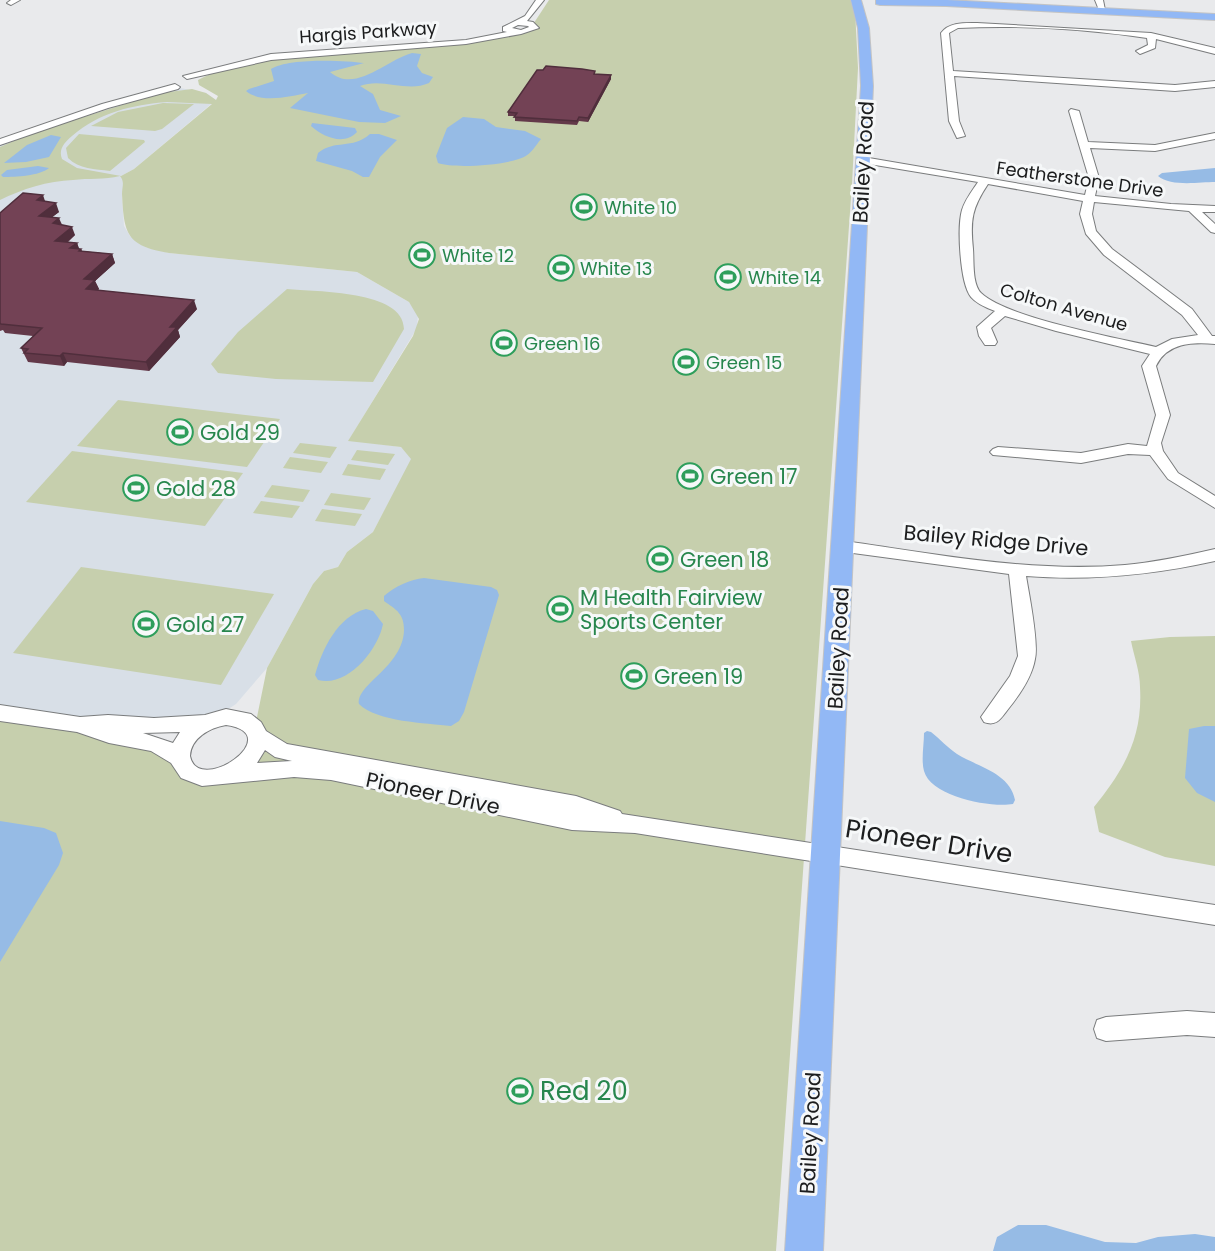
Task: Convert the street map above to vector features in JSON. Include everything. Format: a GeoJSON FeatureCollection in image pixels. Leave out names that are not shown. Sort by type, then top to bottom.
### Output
{"type":"FeatureCollection","features":[{"type":"Feature","properties":{"kind":"main road"},"geometry":{"type":"LineString","coordinates":[[857,0],[1097,5]]}},
{"type":"Feature","properties":{"kind":"main road","name":"Bailey Road"},"geometry":{"type":"LineString","coordinates":[[857,0],[860,5],[863,34],[867,44]]}},
{"type":"Feature","properties":{"kind":"main road"},"geometry":{"type":"LineString","coordinates":[[951,0],[1097,5],[1215,16]]}},
{"type":"Feature","properties":{"kind":"main road","name":"Bailey Road"},"geometry":{"type":"LineString","coordinates":[[804,1251],[844,547],[867,44],[871,35],[870,8],[882,1]]}},
{"type":"Feature","properties":{"kind":"street"},"geometry":{"type":"LineString","coordinates":[[517,28],[528,18],[540,0]]}},
{"type":"Feature","properties":{"kind":"street"},"geometry":{"type":"LineString","coordinates":[[517,28],[531,31],[535,19],[549,0]]}},
{"type":"Feature","properties":{"kind":"street"},"geometry":{"type":"LineString","coordinates":[[1097,5],[1108,32]]}},
{"type":"Feature","properties":{"kind":"street"},"geometry":{"type":"LineString","coordinates":[[960,136],[954,121],[945,33],[948,29],[957,26],[977,25],[1151,35],[1183,40],[1215,51]]}},
{"type":"Feature","properties":{"kind":"street","name":"Hargis Parkway"},"geometry":{"type":"LineString","coordinates":[[477,41],[506,27],[517,28]]}},
{"type":"Feature","properties":{"kind":"street","name":"Hargis Parkway"},"geometry":{"type":"LineString","coordinates":[[171,84],[187,76],[262,58],[477,41],[517,28]]}},
{"type":"Feature","properties":{"kind":"street"},"geometry":{"type":"LineString","coordinates":[[1140,51],[1152,46],[1151,35]]}},
{"type":"Feature","properties":{"kind":"street","name":"Hargis Parkway"},"geometry":{"type":"LineString","coordinates":[[171,84],[191,85],[218,72],[262,58]]}},
{"type":"Feature","properties":{"kind":"street"},"geometry":{"type":"LineString","coordinates":[[950,73],[1052,76],[1175,88],[1215,84]]}},
{"type":"Feature","properties":{"kind":"street"},"geometry":{"type":"LineString","coordinates":[[187,76],[196,77],[198,80]]}},
{"type":"Feature","properties":{"kind":"street"},"geometry":{"type":"LineString","coordinates":[[0,141],[171,84]]}},
{"type":"Feature","properties":{"kind":"street"},"geometry":{"type":"LineString","coordinates":[[1074,111],[1094,178],[1086,219],[1094,238],[1108,252],[1187,312],[1212,339]]}},
{"type":"Feature","properties":{"kind":"street"},"geometry":{"type":"LineString","coordinates":[[1085,146],[1155,148],[1215,136]]}},
{"type":"Feature","properties":{"kind":"street","name":"Featherstone Drive"},"geometry":{"type":"LineString","coordinates":[[863,158],[942,171],[984,182],[1091,198],[1193,209],[1215,209]]}},
{"type":"Feature","properties":{"kind":"street","name":"Colton Avenue"},"geometry":{"type":"LineString","coordinates":[[984,182],[970,201],[964,216],[970,283],[976,295],[1004,311],[1156,351]]}},
{"type":"Feature","properties":{"kind":"street"},"geometry":{"type":"LineString","coordinates":[[1193,209],[1215,230]]}},
{"type":"Feature","properties":{"kind":"street"},"geometry":{"type":"LineString","coordinates":[[990,342],[984,327],[1004,311]]}},
{"type":"Feature","properties":{"kind":"street"},"geometry":{"type":"LineString","coordinates":[[1212,339],[1180,341],[1156,351],[1149,366],[1163,415],[1154,443],[1155,451],[1173,476],[1215,503]]}},
{"type":"Feature","properties":{"kind":"street"},"geometry":{"type":"LineString","coordinates":[[998,452],[1082,458],[1128,449],[1155,451]]}},
{"type":"Feature","properties":{"kind":"street","name":"Bailey Ridge Drive"},"geometry":{"type":"LineString","coordinates":[[844,547],[1017,569],[1063,572],[1114,572],[1165,567],[1215,555]]}},
{"type":"Feature","properties":{"kind":"street"},"geometry":{"type":"LineString","coordinates":[[991,717],[1017,682],[1027,656],[1017,569]]}},
{"type":"Feature","properties":{"kind":"street"},"geometry":{"type":"LineString","coordinates":[[0,713],[80,725],[108,723],[169,726],[220,718],[238,718],[252,725],[258,736],[257,747],[250,760],[231,773],[216,778],[196,776],[186,770],[180,758],[155,742],[100,735],[80,725]]}},
{"type":"Feature","properties":{"kind":"street"},"geometry":{"type":"LineString","coordinates":[[180,758],[181,748],[186,738],[206,722]]}},
{"type":"Feature","properties":{"kind":"street","name":"Pioneer Drive"},"geometry":{"type":"LineString","coordinates":[[258,736],[282,751],[576,805],[635,824]]}},
{"type":"Feature","properties":{"kind":"street","name":"Pioneer Drive"},"geometry":{"type":"LineString","coordinates":[[231,773],[294,770],[332,772],[572,821],[635,824],[1215,915]]}},
{"type":"Feature","properties":{"kind":"street"},"geometry":{"type":"LineString","coordinates":[[1106,1029],[1187,1023],[1215,1025]]}},
{"type":"Feature","properties":{"kind":"shaded area"},"geometry":{"type":"Polygon","coordinates":[[[175,87],[206,93],[216,100],[134,169],[121,176],[124,181],[122,197],[124,226],[130,236],[146,247],[169,253],[357,272],[409,302],[418,314],[417,328],[349,440],[401,447],[412,459],[373,532],[347,552],[338,567],[324,571],[313,584],[267,668],[236,704],[213,719],[192,724],[0,713],[0,142],[175,87]]]}},
{"type":"Feature","properties":{"kind":"green space","name":"M Health Fairview Sports Center"},"geometry":{"type":"Polygon","coordinates":[[[549,0],[851,0],[855,10],[858,68],[852,184],[776,1251],[0,1251],[0,713],[148,741],[186,770],[237,770],[256,722],[267,668],[313,584],[324,571],[338,567],[347,552],[373,532],[411,459],[401,447],[348,441],[413,336],[419,319],[409,302],[357,272],[169,253],[144,246],[136,242],[126,228],[123,182],[120,176],[45,184],[0,200],[0,147],[32,133],[161,93],[192,89],[206,93],[216,100],[218,96],[199,85],[198,80],[217,71],[258,60],[446,43],[528,32],[549,0]],[[167,102],[141,105],[105,115],[83,128],[65,143],[62,149],[62,159],[77,168],[121,176],[134,169],[212,104],[167,102]]]}},
{"type":"Feature","properties":{"kind":"green space"},"geometry":{"type":"Polygon","coordinates":[[[163,103],[194,104],[162,129],[155,131],[91,126],[118,112],[163,103]]]}},
{"type":"Feature","properties":{"kind":"green space"},"geometry":{"type":"Polygon","coordinates":[[[79,134],[144,140],[145,142],[110,171],[99,170],[82,166],[68,158],[66,148],[79,134]]]}},
{"type":"Feature","properties":{"kind":"green space"},"geometry":{"type":"Polygon","coordinates":[[[287,289],[356,295],[390,307],[400,316],[404,329],[373,382],[276,379],[218,373],[211,364],[238,332],[287,289]]]}},
{"type":"Feature","properties":{"kind":"green space","name":"Gold 29"},"geometry":{"type":"Polygon","coordinates":[[[118,400],[280,419],[247,467],[77,446],[118,400]]]}},
{"type":"Feature","properties":{"kind":"green space"},"geometry":{"type":"Polygon","coordinates":[[[300,443],[337,447],[330,458],[293,453],[300,443]]]}},
{"type":"Feature","properties":{"kind":"green space"},"geometry":{"type":"Polygon","coordinates":[[[357,450],[395,454],[388,465],[351,460],[357,450]]]}},
{"type":"Feature","properties":{"kind":"green space","name":"Gold 28"},"geometry":{"type":"Polygon","coordinates":[[[72,451],[243,473],[205,526],[26,502],[72,451]]]}},
{"type":"Feature","properties":{"kind":"green space"},"geometry":{"type":"Polygon","coordinates":[[[290,457],[328,462],[321,473],[283,468],[290,457]]]}},
{"type":"Feature","properties":{"kind":"green space"},"geometry":{"type":"Polygon","coordinates":[[[348,464],[386,469],[380,480],[342,475],[348,464]]]}},
{"type":"Feature","properties":{"kind":"green space"},"geometry":{"type":"Polygon","coordinates":[[[272,485],[310,490],[303,502],[264,497],[272,485]]]}},
{"type":"Feature","properties":{"kind":"green space"},"geometry":{"type":"Polygon","coordinates":[[[331,493],[371,498],[364,510],[324,505],[331,493]]]}},
{"type":"Feature","properties":{"kind":"green space"},"geometry":{"type":"Polygon","coordinates":[[[261,501],[300,506],[292,518],[253,513],[261,501]]]}},
{"type":"Feature","properties":{"kind":"green space"},"geometry":{"type":"Polygon","coordinates":[[[322,509],[362,514],[355,526],[315,521],[322,509]]]}},
{"type":"Feature","properties":{"kind":"green space","name":"Gold 27"},"geometry":{"type":"Polygon","coordinates":[[[81,567],[274,594],[221,685],[13,653],[81,567]]]}},
{"type":"Feature","properties":{"kind":"green space"},"geometry":{"type":"Polygon","coordinates":[[[1215,636],[1215,866],[1165,857],[1099,832],[1094,807],[1123,766],[1135,737],[1140,705],[1140,681],[1131,641],[1215,636]]]}},
{"type":"Feature","properties":{"kind":"water"},"geometry":{"type":"Polygon","coordinates":[[[412,53],[421,54],[417,66],[422,73],[433,77],[429,83],[421,86],[377,83],[360,86],[373,94],[380,110],[401,116],[385,123],[359,122],[290,108],[308,93],[268,98],[252,95],[246,91],[274,81],[271,69],[279,65],[302,61],[364,63],[330,72],[340,78],[350,79],[360,78],[412,53]]]}},
{"type":"Feature","properties":{"kind":"water"},"geometry":{"type":"Polygon","coordinates":[[[463,117],[484,119],[496,127],[525,131],[541,139],[529,154],[516,160],[468,166],[438,163],[436,156],[447,128],[463,117]]]}},
{"type":"Feature","properties":{"kind":"water"},"geometry":{"type":"Polygon","coordinates":[[[312,123],[355,128],[357,132],[346,139],[334,138],[316,130],[311,126],[312,123]]]}},
{"type":"Feature","properties":{"kind":"water"},"geometry":{"type":"Polygon","coordinates":[[[370,134],[379,134],[397,140],[380,157],[369,177],[316,161],[318,153],[324,149],[357,142],[370,134]]]}},
{"type":"Feature","properties":{"kind":"water"},"geometry":{"type":"Polygon","coordinates":[[[51,135],[61,137],[49,157],[26,162],[4,163],[27,145],[51,135]]]}},
{"type":"Feature","properties":{"kind":"water"},"geometry":{"type":"Polygon","coordinates":[[[38,166],[49,168],[27,176],[3,177],[1,175],[7,170],[38,166]]]}},
{"type":"Feature","properties":{"kind":"water"},"geometry":{"type":"Polygon","coordinates":[[[1215,168],[1215,182],[1178,183],[1158,176],[1162,173],[1215,168]]]}},
{"type":"Feature","properties":{"kind":"water"},"geometry":{"type":"Polygon","coordinates":[[[424,578],[491,587],[497,590],[499,595],[464,712],[459,721],[451,726],[389,718],[377,715],[359,704],[365,689],[389,664],[402,643],[403,620],[396,610],[384,601],[384,596],[403,584],[424,578]]]}},
{"type":"Feature","properties":{"kind":"water"},"geometry":{"type":"Polygon","coordinates":[[[366,609],[373,611],[383,624],[375,645],[360,665],[350,673],[329,681],[318,680],[315,675],[318,665],[339,626],[356,613],[366,609]]]}},
{"type":"Feature","properties":{"kind":"water"},"geometry":{"type":"Polygon","coordinates":[[[1215,726],[1215,802],[1197,793],[1185,778],[1189,729],[1215,726]]]}},
{"type":"Feature","properties":{"kind":"water"},"geometry":{"type":"Polygon","coordinates":[[[927,731],[957,754],[1000,777],[1012,791],[1015,800],[1013,804],[977,802],[949,794],[938,788],[929,780],[923,767],[924,733],[927,731]]]}},
{"type":"Feature","properties":{"kind":"water"},"geometry":{"type":"Polygon","coordinates":[[[0,821],[44,828],[56,833],[63,853],[59,865],[0,962],[0,821]]]}},
{"type":"Feature","properties":{"kind":"water"},"geometry":{"type":"Polygon","coordinates":[[[1018,1225],[1046,1225],[1105,1242],[1136,1243],[1158,1237],[1195,1234],[1215,1237],[1215,1251],[993,1251],[997,1237],[1018,1225]]]}},
{"type":"Feature","properties":{"kind":"building"},"geometry":{"type":"Polygon","coordinates":[[[546,66],[582,69],[595,71],[594,74],[611,75],[588,118],[579,117],[577,121],[514,117],[517,113],[508,112],[537,70],[543,70],[546,66]]]}},
{"type":"Feature","properties":{"kind":"building"},"geometry":{"type":"Polygon","coordinates":[[[23,193],[43,195],[37,200],[56,203],[39,216],[59,218],[53,223],[72,227],[55,241],[77,243],[70,248],[81,249],[79,251],[112,254],[84,279],[95,280],[86,289],[194,300],[170,327],[177,327],[146,362],[63,353],[60,356],[24,353],[28,349],[21,348],[42,328],[0,323],[0,213],[23,193]]]}},
{"type":"Feature","properties":{"kind":"place","name":"White 10"},"geometry":{"type":"Point","coordinates":[584,207]}},
{"type":"Feature","properties":{"kind":"place","name":"White 12"},"geometry":{"type":"Point","coordinates":[422,255]}},
{"type":"Feature","properties":{"kind":"place","name":"White 13"},"geometry":{"type":"Point","coordinates":[561,268]}},
{"type":"Feature","properties":{"kind":"place","name":"White 14"},"geometry":{"type":"Point","coordinates":[728,277]}},
{"type":"Feature","properties":{"kind":"place","name":"Green 16"},"geometry":{"type":"Point","coordinates":[504,343]}},
{"type":"Feature","properties":{"kind":"place","name":"Green 15"},"geometry":{"type":"Point","coordinates":[686,362]}},
{"type":"Feature","properties":{"kind":"place","name":"Gold 29"},"geometry":{"type":"Point","coordinates":[180,432]}},
{"type":"Feature","properties":{"kind":"place","name":"Green 17"},"geometry":{"type":"Point","coordinates":[690,476]}},
{"type":"Feature","properties":{"kind":"place","name":"Gold 28"},"geometry":{"type":"Point","coordinates":[136,488]}},
{"type":"Feature","properties":{"kind":"place","name":"Green 18"},"geometry":{"type":"Point","coordinates":[660,559]}},
{"type":"Feature","properties":{"kind":"place","name":"M Health Fairview Sports Center"},"geometry":{"type":"Point","coordinates":[560,609]}},
{"type":"Feature","properties":{"kind":"place","name":"Gold 27"},"geometry":{"type":"Point","coordinates":[146,624]}},
{"type":"Feature","properties":{"kind":"place","name":"Green 19"},"geometry":{"type":"Point","coordinates":[634,676]}},
{"type":"Feature","properties":{"kind":"place","name":"Red 20"},"geometry":{"type":"Point","coordinates":[520,1091]}}]}
